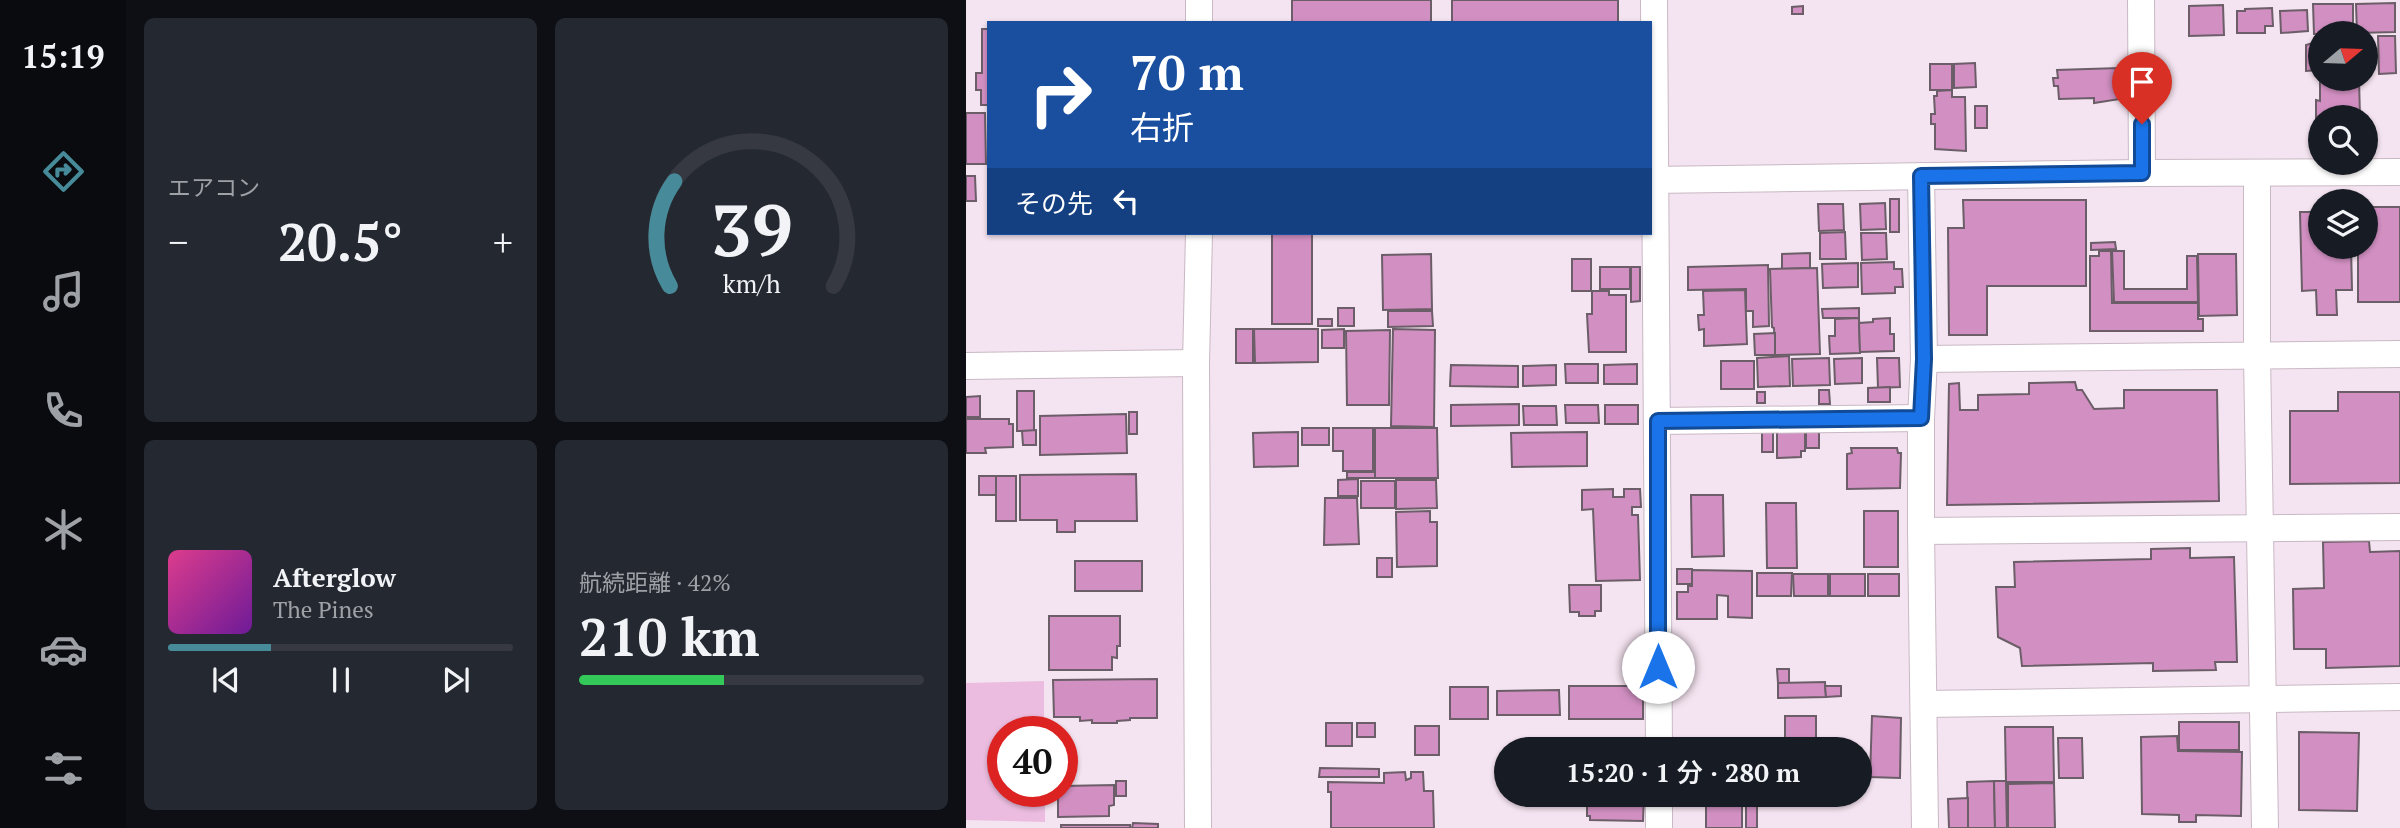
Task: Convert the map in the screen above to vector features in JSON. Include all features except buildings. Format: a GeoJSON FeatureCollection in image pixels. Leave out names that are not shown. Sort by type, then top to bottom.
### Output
{"type":"FeatureCollection","features":[{"type":"Feature","properties":{"kind":"street"},"geometry":{"type":"LineString","coordinates":[[1199,0],[1199,21]]}},
{"type":"Feature","properties":{"kind":"street"},"geometry":{"type":"LineString","coordinates":[[1654,0],[1658,737]]}},
{"type":"Feature","properties":{"kind":"street"},"geometry":{"type":"LineString","coordinates":[[2141,0],[2142,173]]}},
{"type":"Feature","properties":{"kind":"street"},"geometry":{"type":"LineString","coordinates":[[1653,180],[2142,173],[2400,173]]}},
{"type":"Feature","properties":{"kind":"street"},"geometry":{"type":"LineString","coordinates":[[2257,174],[2257,356],[2265,828]]}},
{"type":"Feature","properties":{"kind":"street"},"geometry":{"type":"LineString","coordinates":[[1921,176],[1924,359],[1921,531],[1925,828]]}},
{"type":"Feature","properties":{"kind":"street"},"geometry":{"type":"LineString","coordinates":[[1198,828],[1196,363],[1199,235]]}},
{"type":"Feature","properties":{"kind":"street"},"geometry":{"type":"LineString","coordinates":[[1924,359],[2400,354]]}},
{"type":"Feature","properties":{"kind":"street"},"geometry":{"type":"LineString","coordinates":[[966,366],[1196,363]]}},
{"type":"Feature","properties":{"kind":"street"},"geometry":{"type":"LineString","coordinates":[[1658,421],[1921,418]]}},
{"type":"Feature","properties":{"kind":"street"},"geometry":{"type":"LineString","coordinates":[[1921,531],[2400,527]]}},
{"type":"Feature","properties":{"kind":"street"},"geometry":{"type":"LineString","coordinates":[[1924,704],[2400,697]]}},
{"type":"Feature","properties":{"kind":"street"},"geometry":{"type":"LineString","coordinates":[[1659,807],[1659,828]]}},
{"type":"Feature","properties":{"kind":"shaded area"},"geometry":{"type":"Polygon","coordinates":[[[1044,681],[1044,716],[987,716],[987,807],[1045,807],[1045,822],[966,820],[966,683],[1044,681]]]}},
{"type":"Feature","properties":{"kind":"route"},"geometry":{"type":"LineString","coordinates":[[1658,667],[1658,421],[1921,418],[1924,359],[1921,176],[2142,173],[2142,124]]}}]}
